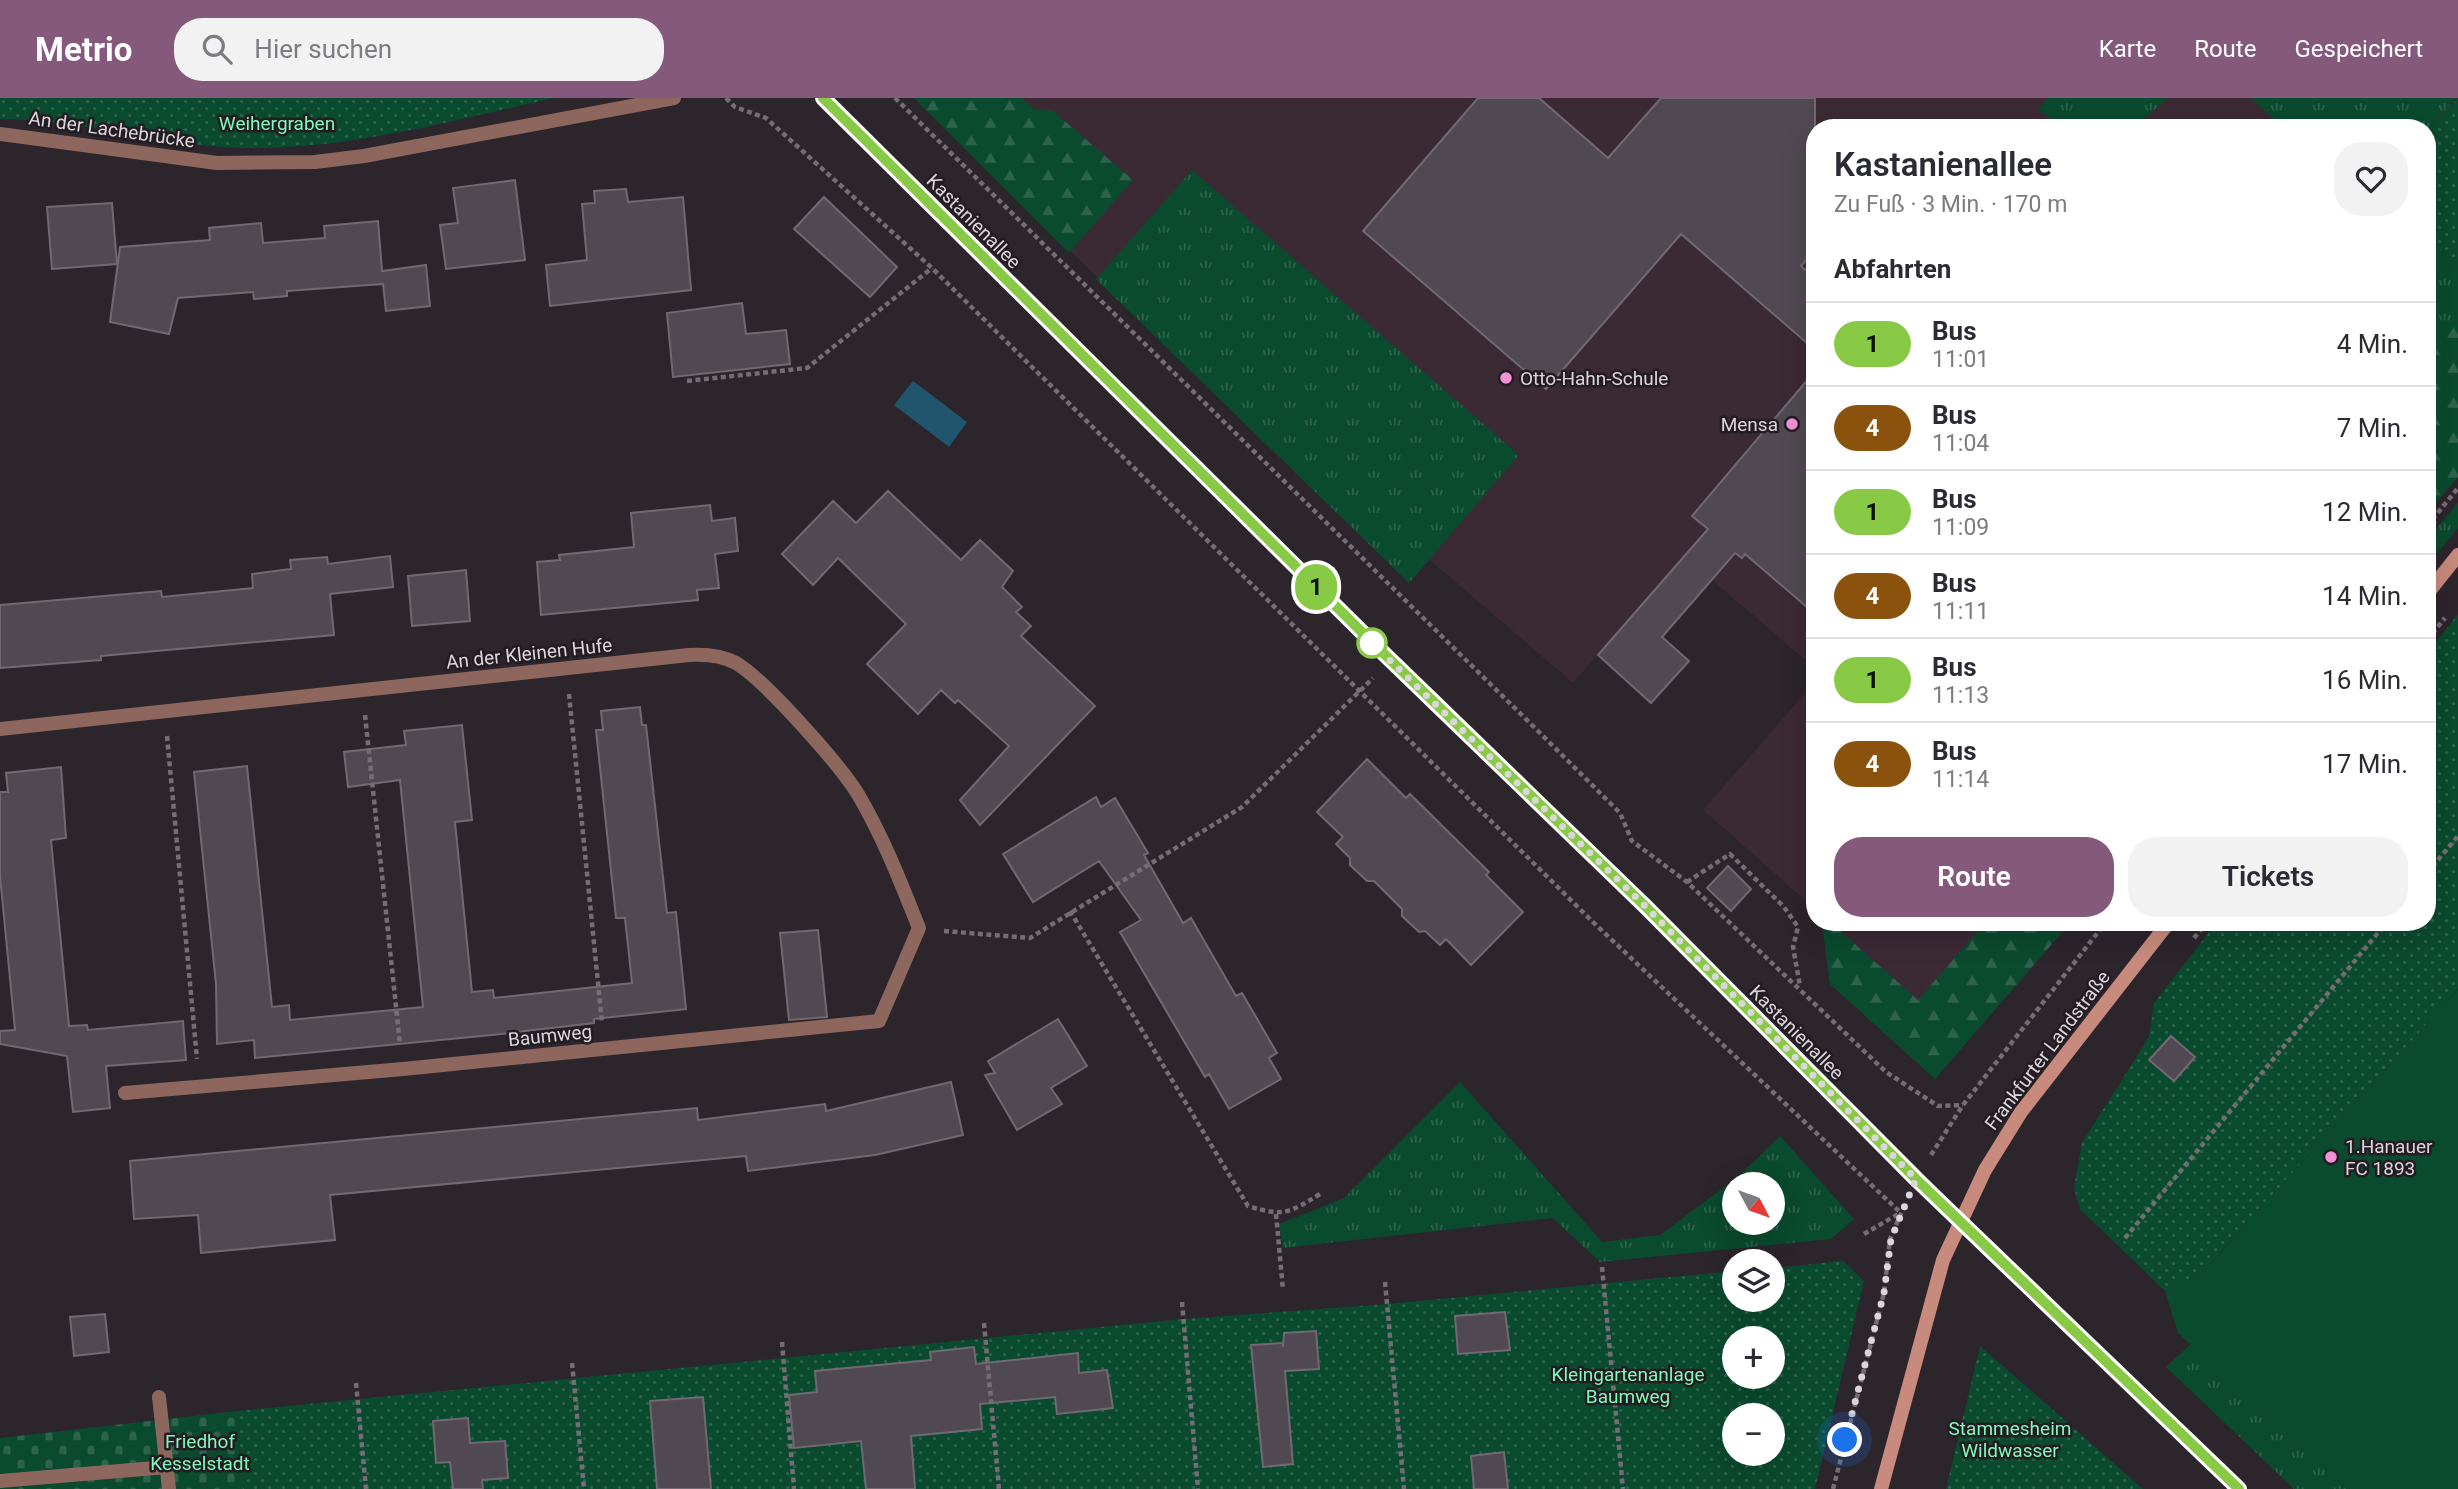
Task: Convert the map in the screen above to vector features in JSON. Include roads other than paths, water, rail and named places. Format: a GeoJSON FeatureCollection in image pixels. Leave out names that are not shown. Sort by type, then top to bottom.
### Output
{"type":"FeatureCollection","features":[{"type":"Feature","properties":{"kind":"street","name":"An der Lachebrücke"},"geometry":{"type":"LineString","coordinates":[[0,134],[217,163],[315,162],[377,154],[674,98]]}},
{"type":"Feature","properties":{"kind":"street","name":"Kastanienallee"},"geometry":{"type":"LineString","coordinates":[[822,98],[1390,660],[1645,906],[1916,1179],[2239,1489]]}},
{"type":"Feature","properties":{"kind":"street"},"geometry":{"type":"LineString","coordinates":[[2436,583],[2458,555]]}},
{"type":"Feature","properties":{"kind":"street","name":"An der Kleinen Hufe"},"geometry":{"type":"LineString","coordinates":[[0,729],[705,654],[734,663],[751,674],[817,743],[858,794],[893,861],[919,929]]}},
{"type":"Feature","properties":{"kind":"street","name":"Baumweg"},"geometry":{"type":"LineString","coordinates":[[125,1093],[403,1069],[879,1021],[919,929]]}},
{"type":"Feature","properties":{"kind":"street","name":"Frankfurter Landstraße"},"geometry":{"type":"LineString","coordinates":[[1881,1489],[1943,1260],[1959,1221],[1985,1170],[2021,1112],[2162,931]]}},
{"type":"Feature","properties":{"kind":"street"},"geometry":{"type":"LineString","coordinates":[[159,1397],[169,1489]]}},
{"type":"Feature","properties":{"kind":"street"},"geometry":{"type":"LineString","coordinates":[[0,1481],[167,1467]]}},
{"type":"Feature","properties":{"kind":"water"},"geometry":{"type":"Polygon","coordinates":[[[913,381],[967,422],[949,447],[894,405],[913,381]]]}},
{"type":"Feature","properties":{"kind":"place","name":"Otto-Hahn-Schule"},"geometry":{"type":"Point","coordinates":[1506,378]}},
{"type":"Feature","properties":{"kind":"place","name":"Mensa"},"geometry":{"type":"Point","coordinates":[1792,424]}},
{"type":"Feature","properties":{"kind":"place","name":"1.Hanauer FC 1893"},"geometry":{"type":"Point","coordinates":[2331,1157]}},
{"type":"Feature","properties":{"kind":"park label","name":"Weihergraben"},"geometry":{"type":"Point","coordinates":[277,123]}},
{"type":"Feature","properties":{"kind":"park label","name":"Kleingartenanlage Baumweg"},"geometry":{"type":"Point","coordinates":[1628,1385]}},
{"type":"Feature","properties":{"kind":"park label","name":"Stammesheim Wildwasser"},"geometry":{"type":"Point","coordinates":[2010,1439]}},
{"type":"Feature","properties":{"kind":"park label","name":"Friedhof Kesselstadt"},"geometry":{"type":"Point","coordinates":[200,1452]}}]}
